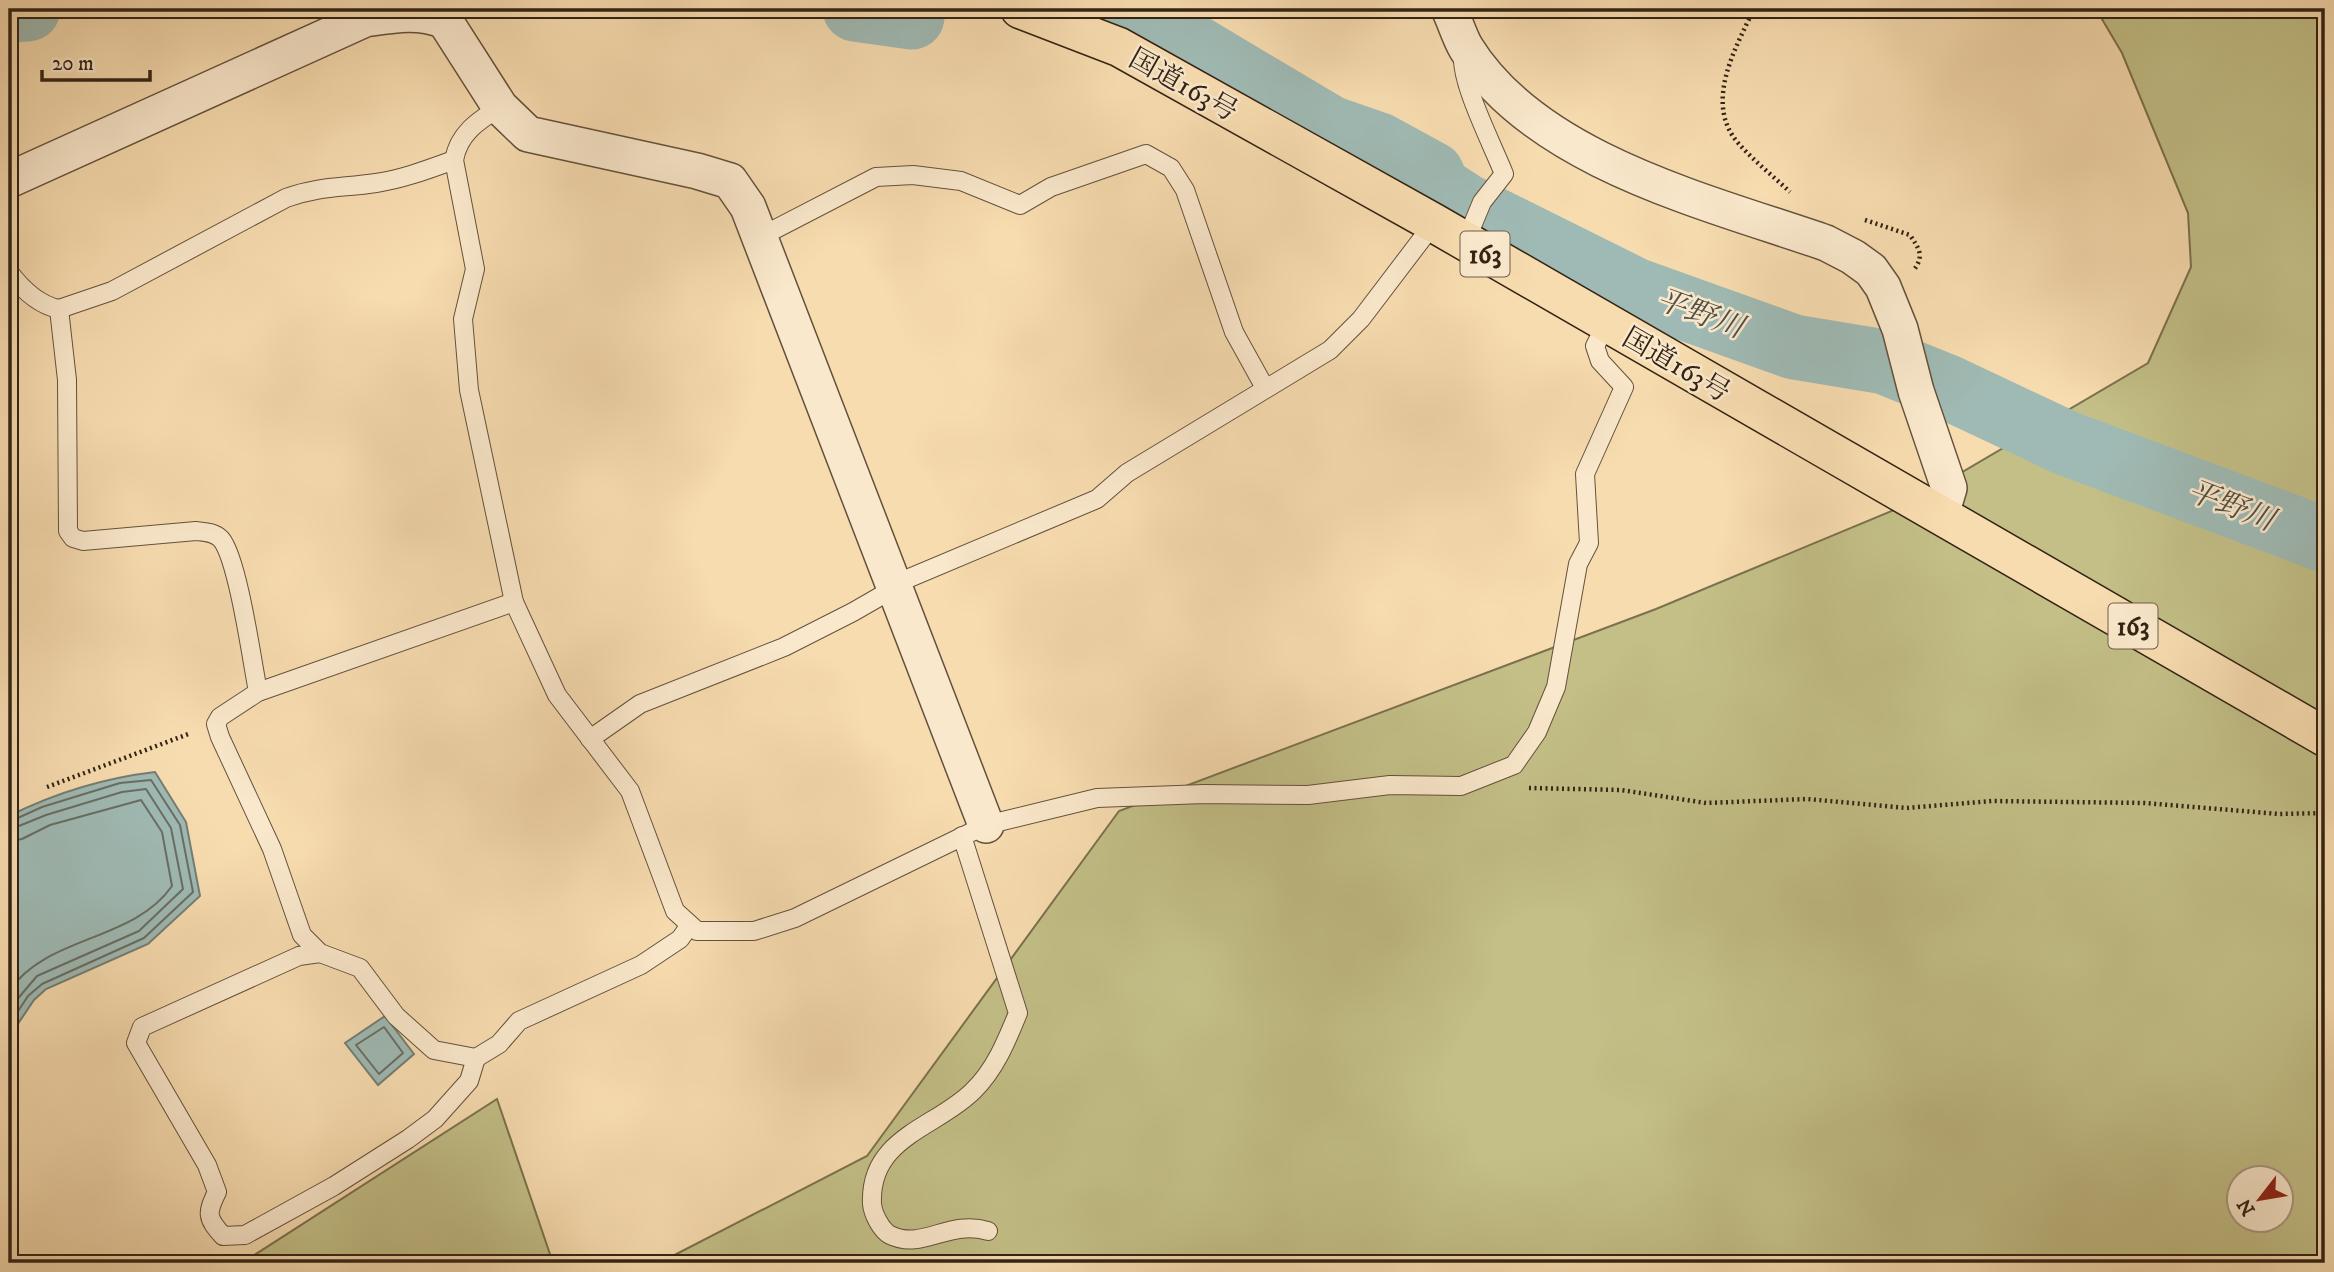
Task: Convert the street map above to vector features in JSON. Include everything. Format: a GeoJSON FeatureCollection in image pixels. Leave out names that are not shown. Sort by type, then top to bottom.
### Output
{"type":"FeatureCollection","features":[{"type":"Feature","properties":{"kind":"highway","name":"国道163号"},"geometry":{"type":"LineString","coordinates":[[1020,9],[1119,47],[1457,229],[1607,323],[2325,737]]}},
{"type":"Feature","properties":{"kind":"street"},"geometry":{"type":"LineString","coordinates":[[1449,9],[1466,48],[1503,93],[1522,112],[1547,128],[1634,177],[1826,243],[1871,270],[1889,302],[1902,337],[1916,391],[1950,488],[1941,515]]}},
{"type":"Feature","properties":{"kind":"street"},"geometry":{"type":"LineString","coordinates":[[9,180],[365,19],[404,11],[429,14],[445,20],[500,107],[528,134],[697,171],[730,181],[748,207],[895,584],[974,830]]}},
{"type":"Feature","properties":{"kind":"lane"},"geometry":{"type":"LineString","coordinates":[[590,739],[639,704],[784,647],[853,612],[886,593],[895,584],[1097,499],[1127,473],[1329,350],[1457,229],[1504,174],[1468,88],[1461,61],[1466,48]]}},
{"type":"Feature","properties":{"kind":"lane"},"geometry":{"type":"LineString","coordinates":[[500,107],[475,123],[457,145],[454,160],[475,269],[463,319],[469,390],[514,602],[557,695],[630,791],[675,911],[697,931],[754,931],[795,918],[974,830],[1097,798],[1177,794],[1308,795],[1390,785],[1461,786],[1514,765],[1537,732],[1556,687],[1578,564],[1589,543],[1585,474],[1624,387],[1600,361],[1595,346],[1607,323]]}},
{"type":"Feature","properties":{"kind":"lane"},"geometry":{"type":"LineString","coordinates":[[760,237],[876,177],[913,175],[961,181],[1020,205],[1051,187],[1146,154],[1171,168],[1185,190],[1234,332],[1265,388]]}},
{"type":"Feature","properties":{"kind":"lane"},"geometry":{"type":"LineString","coordinates":[[9,272],[29,293],[47,306],[59,309],[113,291],[286,198],[314,188],[377,183],[412,175],[454,160]]}},
{"type":"Feature","properties":{"kind":"lane"},"geometry":{"type":"LineString","coordinates":[[59,309],[67,380],[68,531],[73,538],[83,541],[196,531],[220,537],[232,567],[258,692]]}},
{"type":"Feature","properties":{"kind":"lane"},"geometry":{"type":"LineString","coordinates":[[476,1058],[434,1050],[396,1016],[360,968],[320,953],[302,935],[272,849],[216,724],[220,717],[258,692],[514,602]]}},
{"type":"Feature","properties":{"kind":"lane"},"geometry":{"type":"LineString","coordinates":[[974,830],[1018,1013],[990,1070],[973,1092],[896,1143],[881,1165],[872,1191],[872,1202],[873,1213],[888,1234],[907,1239],[916,1241],[945,1230],[971,1226],[988,1231]]}},
{"type":"Feature","properties":{"kind":"lane"},"geometry":{"type":"LineString","coordinates":[[320,953],[299,956],[142,1027],[136,1042],[206,1165],[217,1192],[208,1209],[211,1223],[223,1236],[245,1235],[334,1186],[408,1139],[435,1119],[469,1081],[476,1058],[499,1044],[519,1021],[641,965],[680,939],[690,925]]}},
{"type":"Feature","properties":{"kind":"path"},"geometry":{"type":"LineString","coordinates":[[1754,9],[1723,82],[1723,118],[1737,142],[1800,200]]}},
{"type":"Feature","properties":{"kind":"path"},"geometry":{"type":"LineString","coordinates":[[1859,218],[1910,234],[1921,252],[1920,262],[1889,302]]}},
{"type":"Feature","properties":{"kind":"path"},"geometry":{"type":"LineString","coordinates":[[47,787],[216,724]]}},
{"type":"Feature","properties":{"kind":"path"},"geometry":{"type":"LineString","coordinates":[[1528,788],[1621,790],[1706,803],[1807,799],[1906,808],[1992,801],[2145,803],[2279,814],[2325,813]]}},
{"type":"Feature","properties":{"kind":"shaded area"},"geometry":{"type":"Polygon","coordinates":[[[2096,9],[2325,9],[2325,1263],[659,1263],[867,1156],[1119,811],[1656,609],[1906,505],[2148,363],[2191,267],[2188,213],[2122,53],[2096,9]]]}},
{"type":"Feature","properties":{"kind":"shaded area"},"geometry":{"type":"Polygon","coordinates":[[[497,1099],[553,1263],[242,1263],[497,1099]]]}},
{"type":"Feature","properties":{"kind":"water"},"geometry":{"type":"Polygon","coordinates":[[[155,772],[186,822],[200,896],[148,944],[46,989],[34,1000],[9,1037],[9,816],[80,788],[155,772]]]}},
{"type":"Feature","properties":{"kind":"water"},"geometry":{"type":"Polygon","coordinates":[[[385,1016],[414,1054],[378,1085],[345,1043],[385,1016]]]}},
{"type":"Feature","properties":{"kind":"waterway","name":"平野川"},"geometry":{"type":"LineString","coordinates":[[9,10],[28,9]]}},
{"type":"Feature","properties":{"kind":"waterway","name":"平野川"},"geometry":{"type":"LineString","coordinates":[[855,9],[912,17]]}},
{"type":"Feature","properties":{"kind":"waterway","name":"平野川"},"geometry":{"type":"LineString","coordinates":[[1111,9],[1194,47],[1330,128],[1379,145],[1432,174],[1438,188],[1464,205],[1635,290],[1794,347],[1885,362],[1947,387],[2066,443],[2325,540]]}}]}
